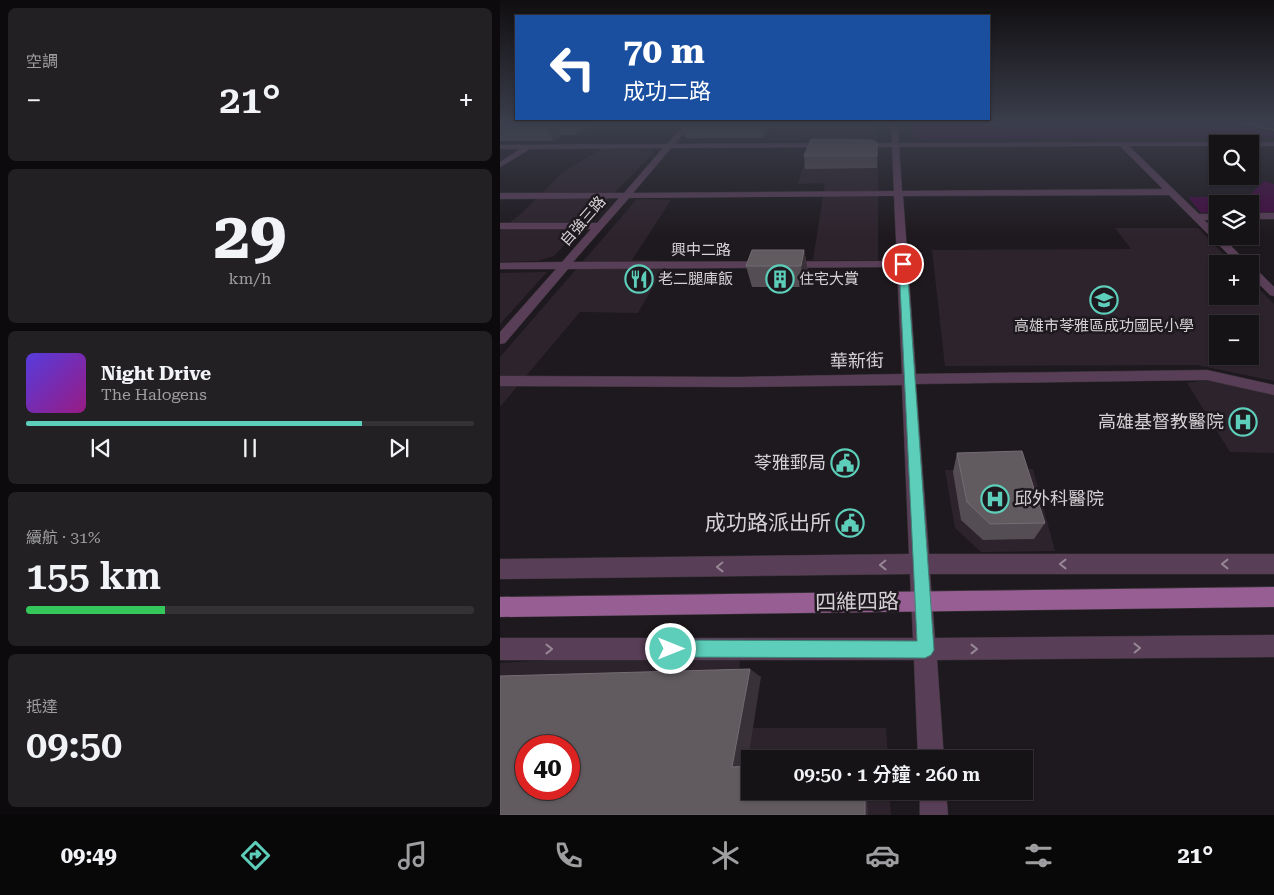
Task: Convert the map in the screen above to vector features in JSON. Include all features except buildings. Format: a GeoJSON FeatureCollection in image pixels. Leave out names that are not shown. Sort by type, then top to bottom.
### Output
{"type":"FeatureCollection","features":[{"type":"Feature","properties":{"kind":"main road","name":"四維四路"},"geometry":{"type":"LineString","coordinates":[[500,607],[1274,597]]}},
{"type":"Feature","properties":{"kind":"street","name":"自強三路"},"geometry":{"type":"LineString","coordinates":[[500,340],[656,161]]}},
{"type":"Feature","properties":{"kind":"street"},"geometry":{"type":"LineString","coordinates":[[897,161],[931,750]]}},
{"type":"Feature","properties":{"kind":"street"},"geometry":{"type":"LineString","coordinates":[[1140,161],[1235,255]]}},
{"type":"Feature","properties":{"kind":"street"},"geometry":{"type":"LineString","coordinates":[[500,196],[1171,192]]}},
{"type":"Feature","properties":{"kind":"street"},"geometry":{"type":"LineString","coordinates":[[1259,216],[1274,216]]}},
{"type":"Feature","properties":{"kind":"street"},"geometry":{"type":"LineString","coordinates":[[1196,217],[1209,217]]}},
{"type":"Feature","properties":{"kind":"street"},"geometry":{"type":"LineString","coordinates":[[500,226],[599,226]]}},
{"type":"Feature","properties":{"kind":"street","name":"興中二路"},"geometry":{"type":"LineString","coordinates":[[500,266],[903,264]]}},
{"type":"Feature","properties":{"kind":"street"},"geometry":{"type":"LineString","coordinates":[[1259,279],[1274,293]]}},
{"type":"Feature","properties":{"kind":"street","name":"華新街"},"geometry":{"type":"LineString","coordinates":[[500,381],[739,382],[1207,375],[1274,390]]}},
{"type":"Feature","properties":{"kind":"street","name":"四維四路"},"geometry":{"type":"LineString","coordinates":[[500,569],[920,564],[1274,564]]}},
{"type":"Feature","properties":{"kind":"street"},"geometry":{"type":"LineString","coordinates":[[500,649],[925,650],[1274,646]]}},
{"type":"Feature","properties":{"kind":"street"},"geometry":{"type":"LineString","coordinates":[[933,800],[934,815]]}},
{"type":"Feature","properties":{"kind":"shaded area"},"geometry":{"type":"Polygon","coordinates":[[[581,161],[645,161],[554,256],[538,261],[500,262],[500,231],[524,211],[563,172],[581,161]]]}},
{"type":"Feature","properties":{"kind":"shaded area"},"geometry":{"type":"Polygon","coordinates":[[[805,161],[878,161],[878,260],[813,260],[825,183],[798,184],[805,161]]]}},
{"type":"Feature","properties":{"kind":"shaded area"},"geometry":{"type":"Polygon","coordinates":[[[1264,181],[1274,184],[1274,212],[1259,212],[1259,195],[1250,195],[1264,181]]]}},
{"type":"Feature","properties":{"kind":"shaded area"},"geometry":{"type":"Polygon","coordinates":[[[1188,197],[1209,197],[1209,212],[1201,213],[1188,197]]]}},
{"type":"Feature","properties":{"kind":"shaded area"},"geometry":{"type":"Polygon","coordinates":[[[637,199],[671,200],[632,260],[668,261],[638,313],[580,312],[500,407],[500,357],[637,199]]]}},
{"type":"Feature","properties":{"kind":"shaded area","name":"高雄市苓雅區成功國民小學"},"geometry":{"type":"Polygon","coordinates":[[[1115,228],[1198,228],[1209,239],[1209,245],[1215,245],[1224,255],[1209,255],[1209,305],[1259,305],[1259,289],[1274,304],[1274,381],[1197,365],[945,366],[932,250],[1131,249],[1115,228]]]}},
{"type":"Feature","properties":{"kind":"shaded area"},"geometry":{"type":"Polygon","coordinates":[[[547,272],[500,324],[500,273],[547,272]]]}},
{"type":"Feature","properties":{"kind":"shaded area","name":"高雄基督教醫院"},"geometry":{"type":"Polygon","coordinates":[[[1206,380],[1274,393],[1274,453],[1230,452],[1187,383],[1206,380]]]}},
{"type":"Feature","properties":{"kind":"shaded area","name":"邱外科醫院"},"geometry":{"type":"Polygon","coordinates":[[[1033,469],[1055,551],[981,552],[955,528],[945,470],[1033,469]]]}},
{"type":"Feature","properties":{"kind":"shaded area"},"geometry":{"type":"Polygon","coordinates":[[[740,649],[738,728],[886,728],[887,750],[741,750],[741,800],[890,800],[891,815],[500,815],[500,663],[740,649]]]}},
{"type":"Feature","properties":{"kind":"place","name":"老二腿庫飯"},"geometry":{"type":"Point","coordinates":[639,279]}},
{"type":"Feature","properties":{"kind":"place","name":"住宅大賞"},"geometry":{"type":"Point","coordinates":[780,279]}},
{"type":"Feature","properties":{"kind":"place","name":"高雄市苓雅區成功國民小學"},"geometry":{"type":"Point","coordinates":[1104,300]}},
{"type":"Feature","properties":{"kind":"place","name":"高雄基督教醫院"},"geometry":{"type":"Point","coordinates":[1243,422]}},
{"type":"Feature","properties":{"kind":"place","name":"苓雅郵局"},"geometry":{"type":"Point","coordinates":[845,463]}},
{"type":"Feature","properties":{"kind":"place","name":"邱外科醫院"},"geometry":{"type":"Point","coordinates":[995,499]}},
{"type":"Feature","properties":{"kind":"place","name":"成功路派出所"},"geometry":{"type":"Point","coordinates":[850,523]}},
{"type":"Feature","properties":{"kind":"route"},"geometry":{"type":"LineString","coordinates":[[671,649],[925,650],[903,264]]}}]}
